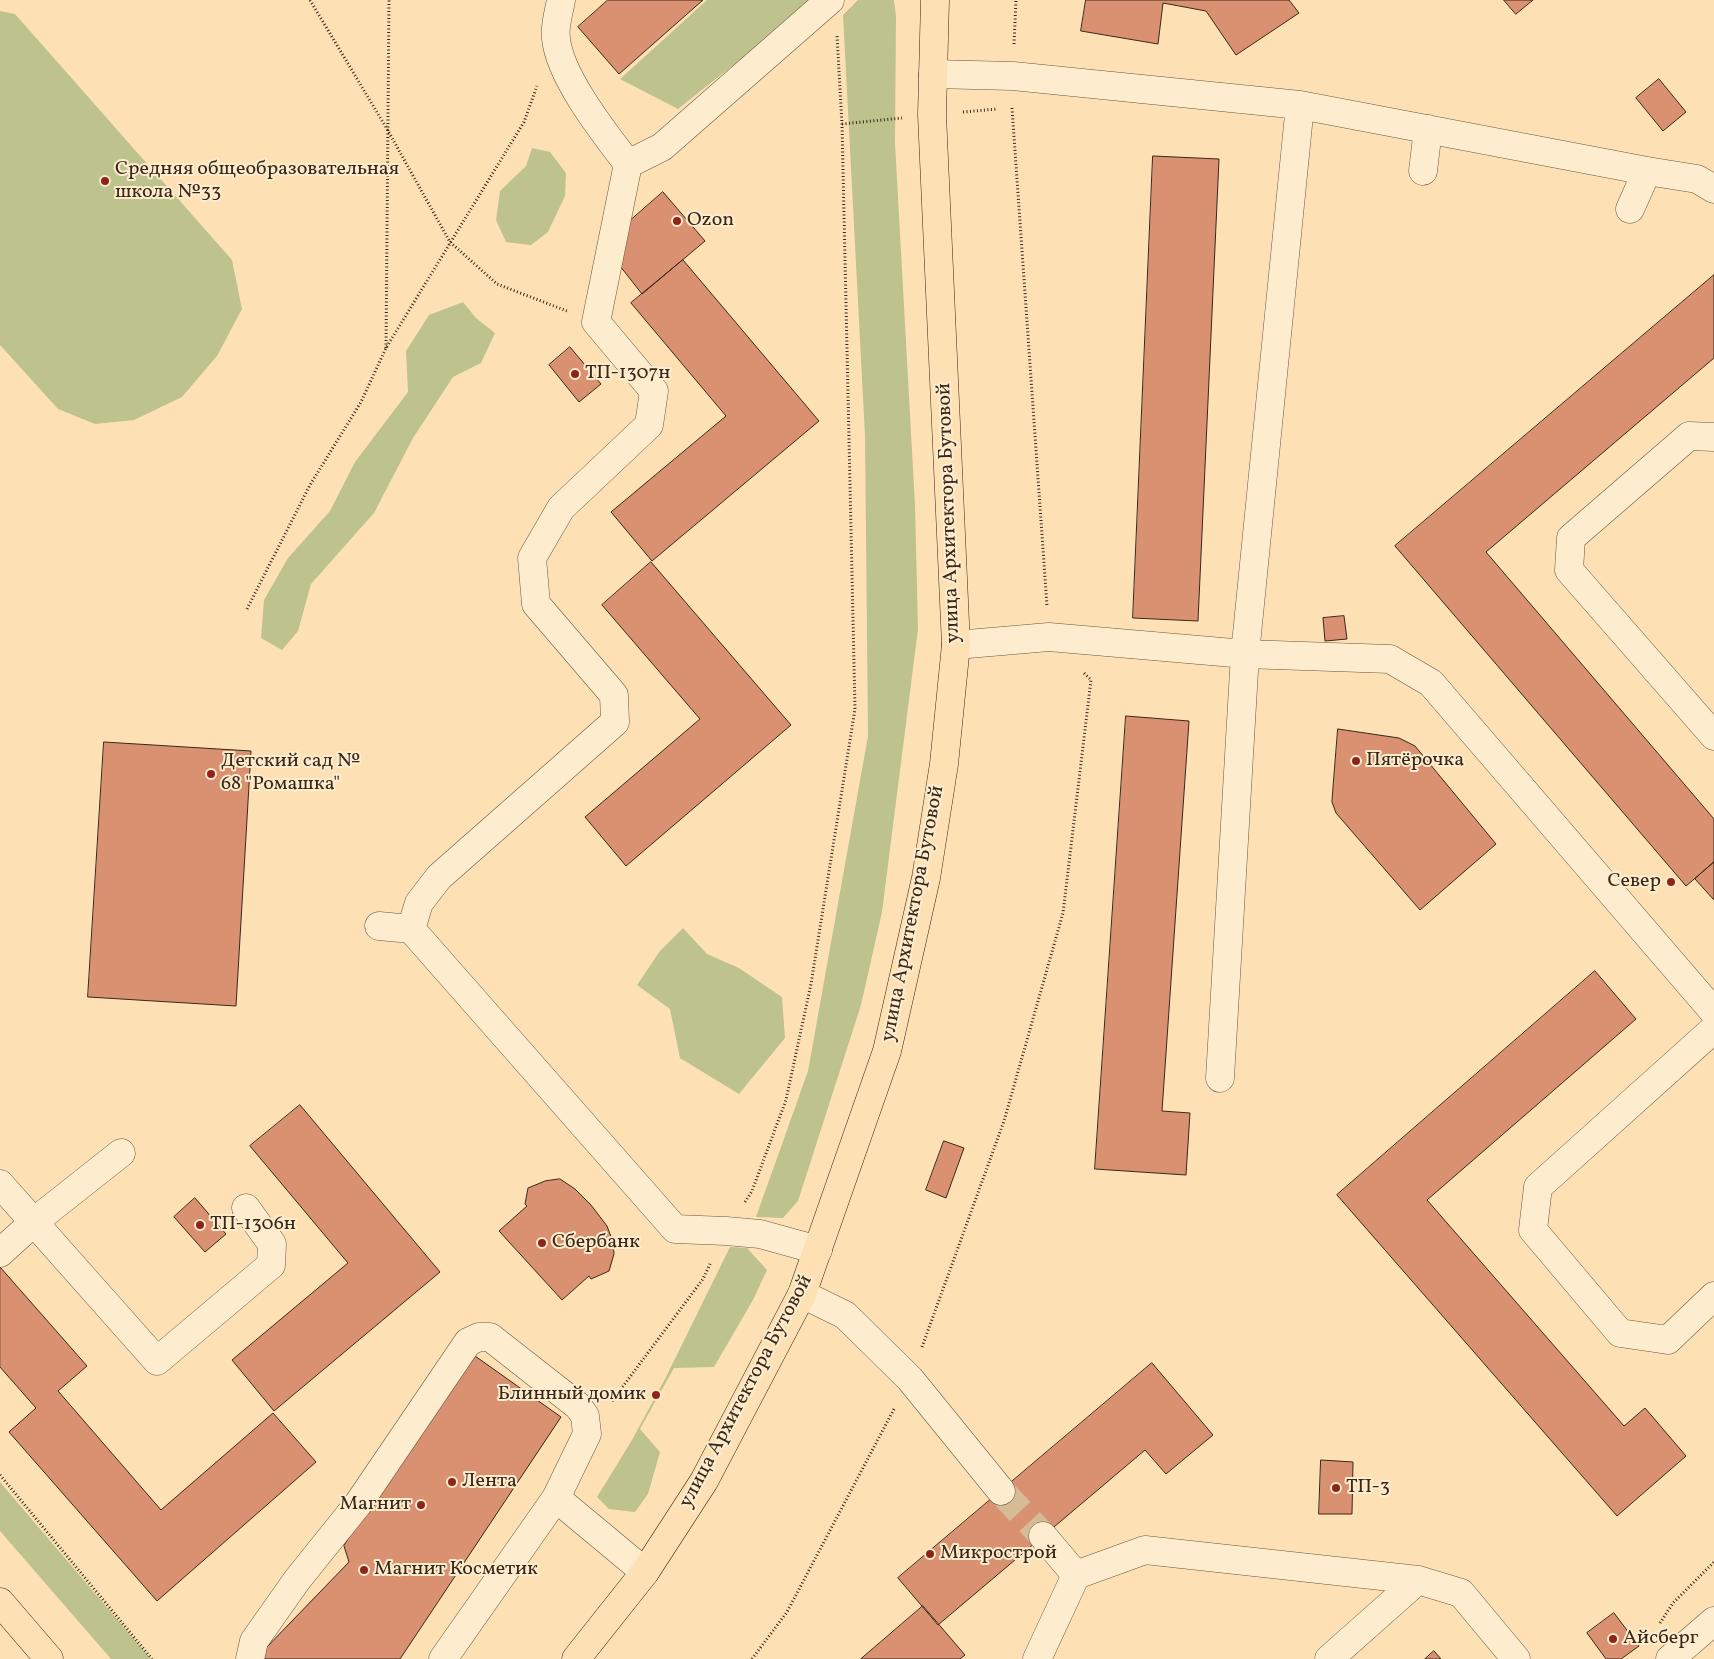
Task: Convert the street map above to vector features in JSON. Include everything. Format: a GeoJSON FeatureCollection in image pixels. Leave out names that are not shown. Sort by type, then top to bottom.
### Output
{"type":"FeatureCollection","features":[{"type":"Feature","properties":{"kind":"main road","name":"улица Архитектора Бутовой"},"geometry":{"type":"LineString","coordinates":[[576,1659],[645,1572],[704,1481],[802,1294],[887,1051],[926,878],[944,764],[956,645],[933,125],[935,0]]}},
{"type":"Feature","properties":{"kind":"main road"},"geometry":{"type":"LineString","coordinates":[[0,1602],[48,1659]]}},
{"type":"Feature","properties":{"kind":"lane"},"geometry":{"type":"LineString","coordinates":[[411,929],[420,903],[439,877],[614,722],[614,695],[536,604],[532,558],[561,508],[649,425],[654,392],[596,322],[628,164],[606,135],[564,68],[555,37],[561,0]]}},
{"type":"Feature","properties":{"kind":"lane"},"geometry":{"type":"LineString","coordinates":[[628,164],[662,147],[830,0]]}},
{"type":"Feature","properties":{"kind":"lane"},"geometry":{"type":"LineString","coordinates":[[933,74],[1012,76],[1300,104],[1697,179],[1714,189]]}},
{"type":"Feature","properties":{"kind":"lane"},"geometry":{"type":"LineString","coordinates":[[1220,1078],[1245,654],[1300,104]]}},
{"type":"Feature","properties":{"kind":"lane"},"geometry":{"type":"LineString","coordinates":[[1423,172],[1428,129]]}},
{"type":"Feature","properties":{"kind":"lane"},"geometry":{"type":"LineString","coordinates":[[1630,208],[1647,171]]}},
{"type":"Feature","properties":{"kind":"lane"},"geometry":{"type":"LineString","coordinates":[[1714,437],[1689,436],[1571,538],[1569,570],[1714,736]]}},
{"type":"Feature","properties":{"kind":"lane"},"geometry":{"type":"LineString","coordinates":[[956,645],[1049,637],[1245,654],[1390,659],[1431,683],[1714,1012]]}},
{"type":"Feature","properties":{"kind":"lane"},"geometry":{"type":"LineString","coordinates":[[379,926],[411,929],[675,1229],[760,1234],[818,1250]]}},
{"type":"Feature","properties":{"kind":"lane"},"geometry":{"type":"LineString","coordinates":[[1714,1029],[1538,1187],[1533,1230],[1620,1333],[1668,1340],[1714,1296]]}},
{"type":"Feature","properties":{"kind":"lane"},"geometry":{"type":"LineString","coordinates":[[0,1253],[120,1153]]}},
{"type":"Feature","properties":{"kind":"lane"},"geometry":{"type":"LineString","coordinates":[[0,1184],[157,1362],[271,1265],[272,1244],[246,1208]]}},
{"type":"Feature","properties":{"kind":"lane"},"geometry":{"type":"LineString","coordinates":[[802,1294],[846,1315],[910,1379],[1002,1491]]}},
{"type":"Feature","properties":{"kind":"lane"},"geometry":{"type":"LineString","coordinates":[[250,1659],[254,1641],[296,1580],[358,1504],[468,1342],[479,1337],[490,1337],[578,1406],[585,1416],[587,1434],[556,1498],[443,1659]]}},
{"type":"Feature","properties":{"kind":"lane"},"geometry":{"type":"LineString","coordinates":[[556,1498],[645,1572]]}},
{"type":"Feature","properties":{"kind":"lane"},"geometry":{"type":"LineString","coordinates":[[1043,1536],[1076,1575]]}},
{"type":"Feature","properties":{"kind":"lane"},"geometry":{"type":"LineString","coordinates":[[1037,1659],[1076,1575],[1145,1550],[1418,1580],[1462,1593],[1516,1659]]}},
{"type":"Feature","properties":{"kind":"lane"},"geometry":{"type":"LineString","coordinates":[[1328,1659],[1418,1580]]}},
{"type":"Feature","properties":{"kind":"lane"},"geometry":{"type":"LineString","coordinates":[[1670,1659],[1714,1622]]}},
{"type":"Feature","properties":{"kind":"path"},"geometry":{"type":"LineString","coordinates":[[310,0],[387,129],[450,242],[497,284],[596,322]]}},
{"type":"Feature","properties":{"kind":"path"},"geometry":{"type":"LineString","coordinates":[[386,348],[389,0]]}},
{"type":"Feature","properties":{"kind":"path"},"geometry":{"type":"LineString","coordinates":[[752,1659],[787,1612],[910,1379],[1004,1121],[1063,913],[1091,680],[1049,637],[1012,108],[1016,0]]}},
{"type":"Feature","properties":{"kind":"path"},"geometry":{"type":"LineString","coordinates":[[587,1434],[703,1279],[726,1231],[752,1191],[786,1100],[811,984],[855,709],[842,124],[836,29]]}},
{"type":"Feature","properties":{"kind":"path"},"geometry":{"type":"LineString","coordinates":[[247,609],[310,485],[362,402],[386,348],[524,122],[538,84]]}},
{"type":"Feature","properties":{"kind":"path"},"geometry":{"type":"LineString","coordinates":[[0,1475],[152,1659]]}},
{"type":"Feature","properties":{"kind":"path"},"geometry":{"type":"LineString","coordinates":[[1657,1628],[1673,1603],[1714,1562]]}},
{"type":"Feature","properties":{"kind":"green space"},"geometry":{"type":"Polygon","coordinates":[[[707,0],[815,0],[678,109],[620,79],[707,0]]]}},
{"type":"Feature","properties":{"kind":"green space"},"geometry":{"type":"Polygon","coordinates":[[[858,0],[894,0],[896,16],[895,143],[915,505],[918,629],[882,912],[861,1005],[798,1201],[783,1218],[756,1217],[808,1071],[868,736],[865,436],[843,15],[858,0]]]}},
{"type":"Feature","properties":{"kind":"green space"},"geometry":{"type":"Polygon","coordinates":[[[0,11],[15,14],[232,260],[242,309],[217,356],[182,397],[134,420],[95,424],[58,409],[0,345],[0,11]]]}},
{"type":"Feature","properties":{"kind":"green space"},"geometry":{"type":"Polygon","coordinates":[[[532,148],[550,152],[566,173],[565,196],[548,232],[531,245],[506,242],[496,220],[500,191],[526,166],[532,148]]]}},
{"type":"Feature","properties":{"kind":"green space"},"geometry":{"type":"Polygon","coordinates":[[[463,302],[476,318],[495,333],[481,363],[453,377],[413,438],[374,513],[311,584],[298,631],[282,650],[261,638],[264,600],[288,558],[330,511],[355,462],[408,392],[406,351],[429,315],[463,302]]]}},
{"type":"Feature","properties":{"kind":"green space"},"geometry":{"type":"Polygon","coordinates":[[[683,928],[707,954],[739,968],[782,997],[785,1038],[739,1094],[680,1058],[670,1009],[637,985],[660,951],[683,928]]]}},
{"type":"Feature","properties":{"kind":"green space"},"geometry":{"type":"Polygon","coordinates":[[[730,1247],[747,1248],[767,1270],[753,1300],[714,1367],[674,1368],[640,1429],[660,1452],[648,1494],[635,1512],[609,1509],[597,1497],[632,1440],[666,1377],[730,1247]]]}},
{"type":"Feature","properties":{"kind":"green space"},"geometry":{"type":"Polygon","coordinates":[[[0,1482],[151,1659],[111,1659],[0,1531],[0,1482]]]}},
{"type":"Feature","properties":{"kind":"building"},"geometry":{"type":"Polygon","coordinates":[[[608,0],[703,0],[619,74],[578,27],[608,0]]]}},
{"type":"Feature","properties":{"kind":"building"},"geometry":{"type":"Polygon","coordinates":[[[1086,0],[1289,0],[1299,13],[1236,55],[1206,11],[1163,3],[1158,44],[1081,31],[1086,0]]]}},
{"type":"Feature","properties":{"kind":"building"},"geometry":{"type":"Polygon","coordinates":[[[1504,0],[1533,0],[1516,14],[1504,0]]]}},
{"type":"Feature","properties":{"kind":"building"},"geometry":{"type":"Polygon","coordinates":[[[1659,79],[1686,112],[1663,131],[1636,98],[1659,79]]]}},
{"type":"Feature","properties":{"kind":"building"},"geometry":{"type":"Polygon","coordinates":[[[1153,156],[1219,159],[1198,621],[1133,618],[1153,156]]]}},
{"type":"Feature","properties":{"kind":"building"},"geometry":{"type":"Polygon","coordinates":[[[663,192],[705,241],[642,294],[620,266],[624,226],[663,192]]]}},
{"type":"Feature","properties":{"kind":"building"},"geometry":{"type":"Polygon","coordinates":[[[683,260],[819,421],[652,561],[611,512],[726,416],[631,303],[683,260]]]}},
{"type":"Feature","properties":{"kind":"building"},"geometry":{"type":"Polygon","coordinates":[[[1714,275],[1714,358],[1486,552],[1714,819],[1714,862],[1686,886],[1395,546],[1714,275]]]}},
{"type":"Feature","properties":{"kind":"building","name":"ТП-1307н"},"geometry":{"type":"Polygon","coordinates":[[[570,347],[601,384],[579,402],[549,365],[570,347]]]}},
{"type":"Feature","properties":{"kind":"building"},"geometry":{"type":"Polygon","coordinates":[[[651,562],[791,725],[626,866],[585,817],[700,719],[602,605],[651,562]]]}},
{"type":"Feature","properties":{"kind":"building"},"geometry":{"type":"Polygon","coordinates":[[[1344,616],[1347,639],[1325,641],[1323,618],[1344,616]]]}},
{"type":"Feature","properties":{"kind":"building"},"geometry":{"type":"Polygon","coordinates":[[[1126,716],[1189,721],[1162,1111],[1190,1113],[1186,1175],[1095,1169],[1126,716]]]}},
{"type":"Feature","properties":{"kind":"building"},"geometry":{"type":"Polygon","coordinates":[[[1338,729],[1399,738],[1415,746],[1496,844],[1420,910],[1336,813],[1332,802],[1338,729]]]}},
{"type":"Feature","properties":{"kind":"building"},"geometry":{"type":"Polygon","coordinates":[[[104,742],[251,751],[236,1006],[88,997],[104,742]]]}},
{"type":"Feature","properties":{"kind":"building"},"geometry":{"type":"Polygon","coordinates":[[[1714,862],[1714,900],[1695,879],[1714,862]]]}},
{"type":"Feature","properties":{"kind":"building"},"geometry":{"type":"Polygon","coordinates":[[[1595,971],[1636,1019],[1427,1200],[1624,1426],[1645,1408],[1686,1456],[1617,1516],[1337,1195],[1595,971]]]}},
{"type":"Feature","properties":{"kind":"building"},"geometry":{"type":"Polygon","coordinates":[[[300,1105],[440,1272],[274,1411],[232,1360],[348,1263],[250,1146],[300,1105]]]}},
{"type":"Feature","properties":{"kind":"building"},"geometry":{"type":"Polygon","coordinates":[[[944,1141],[964,1148],[946,1198],[926,1190],[944,1141]]]}},
{"type":"Feature","properties":{"kind":"building"},"geometry":{"type":"Polygon","coordinates":[[[560,1179],[575,1189],[591,1205],[607,1226],[613,1242],[614,1254],[609,1271],[591,1279],[589,1276],[562,1300],[499,1231],[527,1206],[525,1204],[528,1188],[545,1181],[560,1179]]]}},
{"type":"Feature","properties":{"kind":"building","name":"ТП-1306н"},"geometry":{"type":"Polygon","coordinates":[[[195,1198],[226,1234],[205,1252],[174,1217],[195,1198]]]}},
{"type":"Feature","properties":{"kind":"building"},"geometry":{"type":"Polygon","coordinates":[[[0,1267],[87,1366],[58,1391],[161,1510],[273,1413],[316,1462],[157,1601],[9,1432],[36,1408],[0,1367],[0,1267]]]}},
{"type":"Feature","properties":{"kind":"building","name":"Лента"},"geometry":{"type":"Polygon","coordinates":[[[468,1351],[561,1417],[400,1659],[265,1659],[263,1651],[349,1562],[344,1546],[468,1351]]]}},
{"type":"Feature","properties":{"kind":"building"},"geometry":{"type":"Polygon","coordinates":[[[1152,1363],[1213,1435],[1166,1474],[1145,1450],[938,1625],[898,1578],[1152,1363]]]}},
{"type":"Feature","properties":{"kind":"building","name":"ТП-3"},"geometry":{"type":"Polygon","coordinates":[[[1321,1460],[1353,1462],[1352,1514],[1319,1514],[1321,1460]]]}},
{"type":"Feature","properties":{"kind":"building"},"geometry":{"type":"Polygon","coordinates":[[[923,1606],[965,1655],[960,1659],[861,1659],[923,1606]]]}},
{"type":"Feature","properties":{"kind":"building"},"geometry":{"type":"Polygon","coordinates":[[[1614,1613],[1639,1646],[1621,1659],[1606,1659],[1587,1633],[1614,1613]]]}},
{"type":"Feature","properties":{"kind":"building"},"geometry":{"type":"Polygon","coordinates":[[[1434,1651],[1441,1659],[1425,1659],[1434,1651]]]}},
{"type":"Feature","properties":{"kind":"tunnel"},"geometry":{"type":"LineString","coordinates":[[1001,1491],[1043,1536]]}},
{"type":"Feature","properties":{"kind":"place","name":"Средняя общеобразовательная школа №33"},"geometry":{"type":"Point","coordinates":[105,181]}},
{"type":"Feature","properties":{"kind":"place","name":"Ozon"},"geometry":{"type":"Point","coordinates":[677,221]}},
{"type":"Feature","properties":{"kind":"place","name":"ТП-1307н"},"geometry":{"type":"Point","coordinates":[575,374]}},
{"type":"Feature","properties":{"kind":"place","name":"Пятёрочка"},"geometry":{"type":"Point","coordinates":[1356,761]}},
{"type":"Feature","properties":{"kind":"place","name":"Детский сад № 68 \"Ромашка\""},"geometry":{"type":"Point","coordinates":[211,774]}},
{"type":"Feature","properties":{"kind":"place","name":"Север"},"geometry":{"type":"Point","coordinates":[1671,882]}},
{"type":"Feature","properties":{"kind":"place","name":"ТП-1306н"},"geometry":{"type":"Point","coordinates":[200,1225]}},
{"type":"Feature","properties":{"kind":"place","name":"Сбербанк"},"geometry":{"type":"Point","coordinates":[542,1243]}},
{"type":"Feature","properties":{"kind":"place","name":"Блинный домик"},"geometry":{"type":"Point","coordinates":[656,1395]}},
{"type":"Feature","properties":{"kind":"place","name":"Лента"},"geometry":{"type":"Point","coordinates":[452,1482]}},
{"type":"Feature","properties":{"kind":"place","name":"ТП-3"},"geometry":{"type":"Point","coordinates":[1336,1488]}},
{"type":"Feature","properties":{"kind":"place","name":"Магнит"},"geometry":{"type":"Point","coordinates":[421,1505]}},
{"type":"Feature","properties":{"kind":"place","name":"Микрострой"},"geometry":{"type":"Point","coordinates":[930,1554]}},
{"type":"Feature","properties":{"kind":"place","name":"Магнит Косметик"},"geometry":{"type":"Point","coordinates":[364,1570]}},
{"type":"Feature","properties":{"kind":"place","name":"Айсберг"},"geometry":{"type":"Point","coordinates":[1613,1639]}}]}
